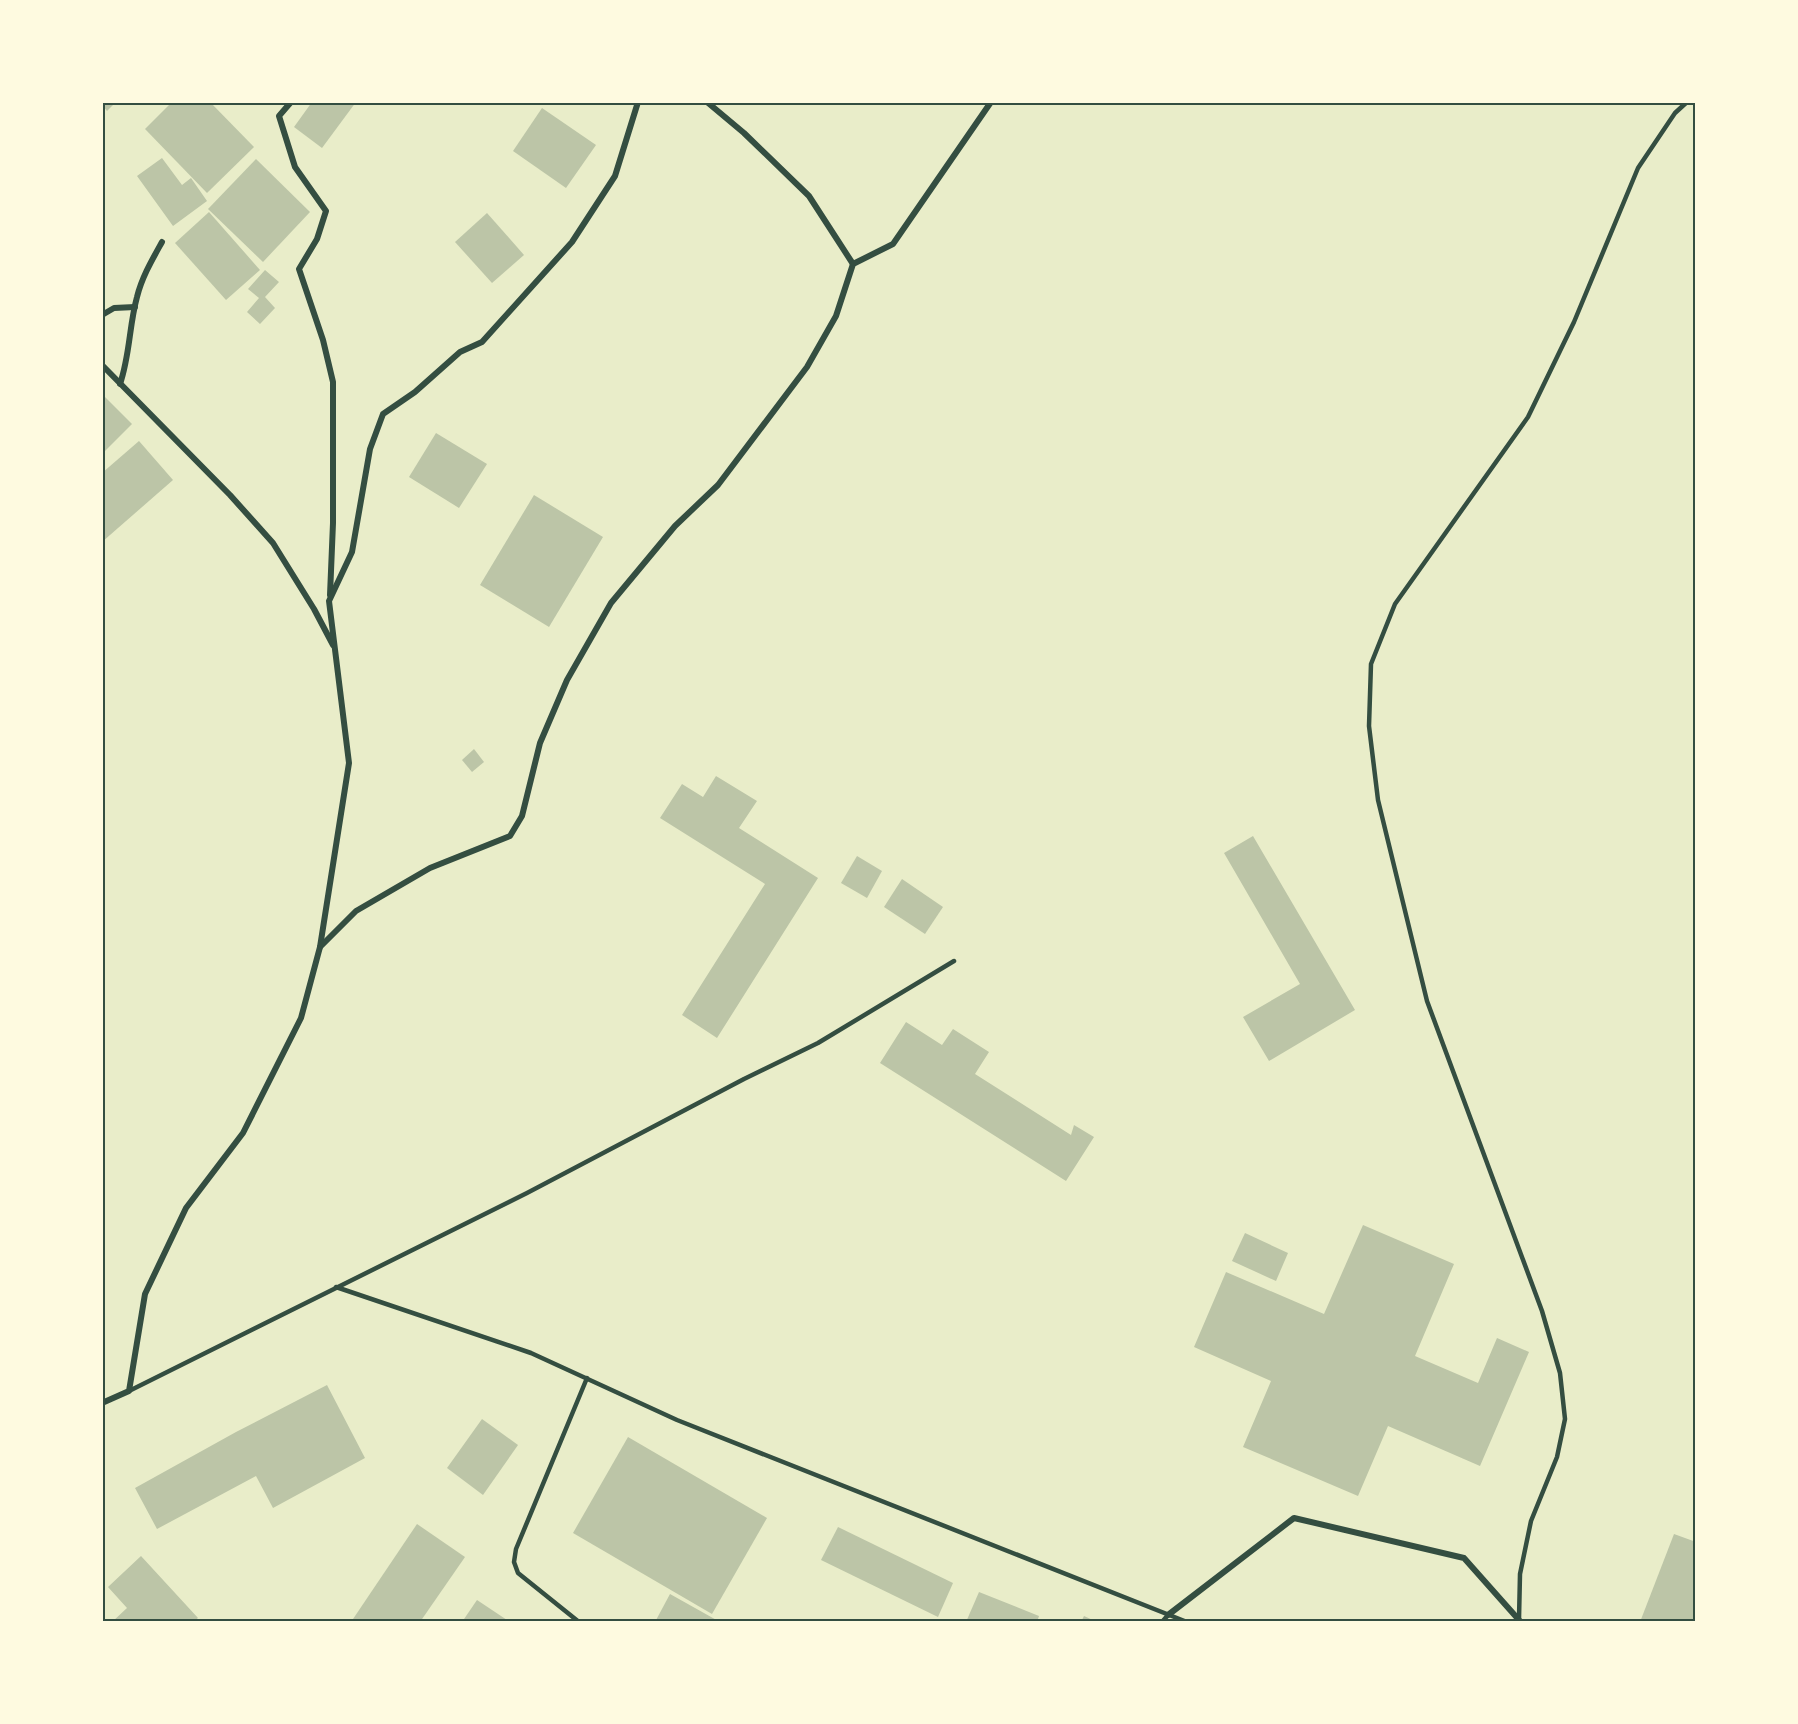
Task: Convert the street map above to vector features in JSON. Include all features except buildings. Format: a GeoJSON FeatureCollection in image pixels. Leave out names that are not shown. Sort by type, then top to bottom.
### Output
{"type":"FeatureCollection","features":[{"type":"Feature","properties":{"kind":"street"},"geometry":{"type":"LineString","coordinates":[[102,1403],[129,1391],[145,1294],[186,1208],[243,1133],[301,1018],[320,947],[350,763],[329,601],[333,523],[333,382],[323,340],[299,269],[317,239],[326,211],[295,167],[279,116],[291,102]]}},
{"type":"Feature","properties":{"kind":"street"},"geometry":{"type":"LineString","coordinates":[[329,601],[352,552],[370,449],[383,414],[415,392],[460,352],[482,342],[572,242],[615,176],[638,102]]}},
{"type":"Feature","properties":{"kind":"street"},"geometry":{"type":"LineString","coordinates":[[707,102],[744,133],[809,196],[853,264]]}},
{"type":"Feature","properties":{"kind":"street"},"geometry":{"type":"LineString","coordinates":[[320,947],[356,911],[429,868],[510,836],[522,816],[540,743],[567,680],[611,603],[675,526],[718,485],[807,367],[836,316],[853,264],[893,244],[991,102]]}},
{"type":"Feature","properties":{"kind":"street"},"geometry":{"type":"LineString","coordinates":[[120,384],[127,364],[137,296],[147,269],[162,242]]}},
{"type":"Feature","properties":{"kind":"street"},"geometry":{"type":"LineString","coordinates":[[102,315],[114,308],[135,307]]}},
{"type":"Feature","properties":{"kind":"street"},"geometry":{"type":"LineString","coordinates":[[102,365],[230,495],[273,543],[314,609],[335,650]]}},
{"type":"Feature","properties":{"kind":"street"},"geometry":{"type":"LineString","coordinates":[[1168,1615],[1294,1518],[1464,1558],[1519,1621]]}},
{"type":"Feature","properties":{"kind":"lane"},"geometry":{"type":"LineString","coordinates":[[1519,1621],[1520,1574],[1531,1521],[1557,1457],[1565,1419],[1560,1373],[1542,1311],[1427,1001],[1378,800],[1369,726],[1371,664],[1395,604],[1528,417],[1574,322],[1638,168],[1675,113],[1687,102]]}},
{"type":"Feature","properties":{"kind":"lane"},"geometry":{"type":"LineString","coordinates":[[129,1391],[527,1193],[744,1079],[818,1043],[954,961]]}},
{"type":"Feature","properties":{"kind":"lane"},"geometry":{"type":"LineString","coordinates":[[336,1287],[531,1353],[677,1420],[1187,1622]]}},
{"type":"Feature","properties":{"kind":"lane"},"geometry":{"type":"LineString","coordinates":[[579,1622],[518,1573],[514,1562],[516,1549],[587,1378]]}},
{"type":"Feature","properties":{"kind":"lane"},"geometry":{"type":"LineString","coordinates":[[1162,1622],[1168,1615]]}}]}
